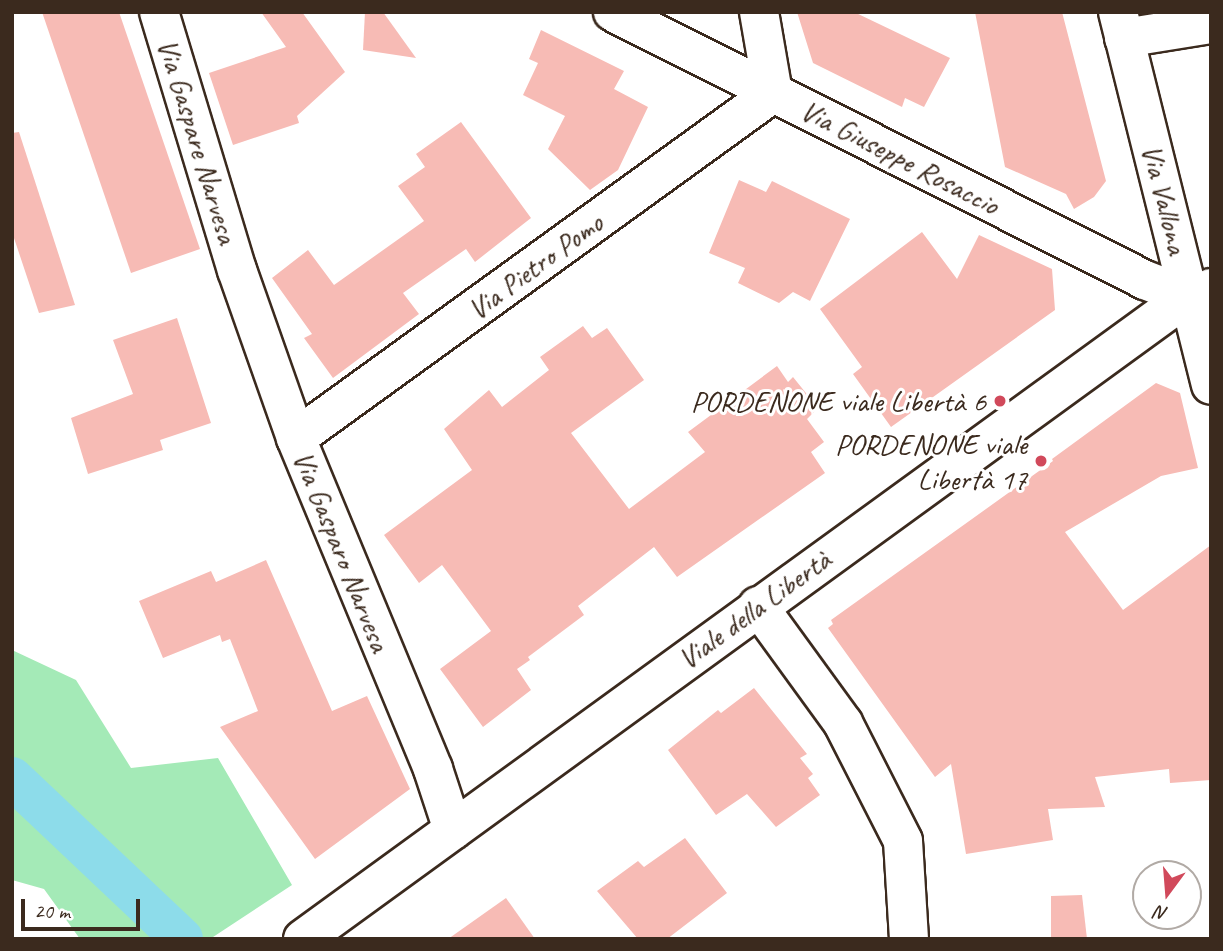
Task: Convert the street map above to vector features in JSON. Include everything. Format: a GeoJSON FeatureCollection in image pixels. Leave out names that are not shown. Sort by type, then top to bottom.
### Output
{"type":"FeatureCollection","features":[{"type":"Feature","properties":{"kind":"street","name":"Via Gaspare Narvesa"},"geometry":{"type":"LineString","coordinates":[[159,12],[237,270]]}},
{"type":"Feature","properties":{"kind":"street","name":"Via Giuseppe Rosaccio"},"geometry":{"type":"LineString","coordinates":[[613,12],[1145,280],[1200,293]]}},
{"type":"Feature","properties":{"kind":"street"},"geometry":{"type":"LineString","coordinates":[[759,12],[773,93]]}},
{"type":"Feature","properties":{"kind":"street"},"geometry":{"type":"LineString","coordinates":[[1121,25],[1211,24]]}},
{"type":"Feature","properties":{"kind":"street","name":"Via Vallona"},"geometry":{"type":"LineString","coordinates":[[1121,25],[1200,293],[1211,385]]}},
{"type":"Feature","properties":{"kind":"street","name":"Via Pietro Pomo"},"geometry":{"type":"LineString","coordinates":[[296,438],[773,93]]}},
{"type":"Feature","properties":{"kind":"street","name":"Via Gasparo Narvesa"},"geometry":{"type":"LineString","coordinates":[[237,270],[296,438],[433,769],[453,830]]}},
{"type":"Feature","properties":{"kind":"street","name":"Viale della Libertà"},"geometry":{"type":"LineString","coordinates":[[303,939],[758,606],[1200,293]]}},
{"type":"Feature","properties":{"kind":"street"},"geometry":{"type":"LineString","coordinates":[[758,606],[843,723],[903,841],[909,939]]}},
{"type":"Feature","properties":{"kind":"green space"},"geometry":{"type":"Polygon","coordinates":[[[12,650],[76,680],[131,768],[218,758],[292,885],[210,939],[80,939],[44,889],[12,880],[12,650]]]}},
{"type":"Feature","properties":{"kind":"building"},"geometry":{"type":"Polygon","coordinates":[[[42,12],[119,12],[200,249],[131,273],[42,12]]]}},
{"type":"Feature","properties":{"kind":"building"},"geometry":{"type":"Polygon","coordinates":[[[261,12],[302,12],[345,72],[297,116],[299,123],[233,145],[209,73],[286,47],[261,12]]]}},
{"type":"Feature","properties":{"kind":"building"},"geometry":{"type":"Polygon","coordinates":[[[365,12],[383,12],[416,58],[363,50],[365,12]]]}},
{"type":"Feature","properties":{"kind":"building"},"geometry":{"type":"Polygon","coordinates":[[[797,12],[854,12],[950,58],[924,107],[905,98],[902,107],[813,63],[797,12]]]}},
{"type":"Feature","properties":{"kind":"building"},"geometry":{"type":"Polygon","coordinates":[[[975,12],[1062,12],[1106,181],[1094,197],[1074,209],[1066,194],[1005,167],[975,12]]]}},
{"type":"Feature","properties":{"kind":"building"},"geometry":{"type":"Polygon","coordinates":[[[541,30],[624,71],[614,89],[648,107],[618,170],[590,190],[548,149],[565,116],[523,95],[538,63],[529,59],[541,30]]]}},
{"type":"Feature","properties":{"kind":"building"},"geometry":{"type":"Polygon","coordinates":[[[461,122],[531,218],[475,262],[466,249],[403,293],[419,314],[333,378],[304,338],[312,334],[272,278],[308,250],[334,285],[424,221],[398,186],[425,167],[416,154],[461,122]]]}},
{"type":"Feature","properties":{"kind":"building"},"geometry":{"type":"Polygon","coordinates":[[[19,132],[75,305],[39,313],[12,232],[12,133],[19,132]]]}},
{"type":"Feature","properties":{"kind":"building"},"geometry":{"type":"Polygon","coordinates":[[[739,180],[766,192],[772,181],[850,219],[810,301],[793,292],[779,303],[738,283],[745,268],[709,253],[739,180]]]}},
{"type":"Feature","properties":{"kind":"building"},"geometry":{"type":"Polygon","coordinates":[[[922,232],[957,279],[979,235],[1052,269],[1055,310],[891,427],[853,374],[862,367],[820,309],[922,232]]]}},
{"type":"Feature","properties":{"kind":"building"},"geometry":{"type":"Polygon","coordinates":[[[177,318],[211,423],[160,440],[163,450],[88,474],[71,418],[133,394],[113,340],[177,318]]]}},
{"type":"Feature","properties":{"kind":"building"},"geometry":{"type":"Polygon","coordinates":[[[583,326],[592,338],[607,328],[644,380],[571,433],[629,509],[705,452],[688,432],[777,366],[788,382],[793,377],[818,408],[807,419],[824,442],[811,452],[825,473],[677,577],[654,547],[578,606],[584,615],[528,657],[530,660],[517,669],[531,690],[483,727],[440,669],[491,631],[442,565],[419,583],[384,535],[472,470],[444,429],[489,390],[502,407],[549,370],[540,357],[583,326]]]}},
{"type":"Feature","properties":{"kind":"building"},"geometry":{"type":"Polygon","coordinates":[[[1156,383],[1180,393],[1198,468],[1161,476],[1065,532],[1123,610],[1211,545],[1211,780],[1170,783],[1169,769],[1095,777],[1105,807],[1048,809],[1053,840],[966,854],[951,764],[935,777],[828,628],[833,624],[831,620],[1053,461],[1052,459],[1156,383]]]}},
{"type":"Feature","properties":{"kind":"building"},"geometry":{"type":"Polygon","coordinates":[[[266,560],[332,711],[367,696],[410,789],[315,859],[220,727],[258,711],[230,639],[222,642],[220,635],[163,658],[139,601],[211,571],[216,582],[266,560]]]}},
{"type":"Feature","properties":{"kind":"building"},"geometry":{"type":"Polygon","coordinates":[[[754,688],[807,754],[800,758],[813,774],[808,778],[820,795],[776,827],[747,794],[716,815],[668,750],[718,710],[721,713],[754,688]]]}},
{"type":"Feature","properties":{"kind":"building"},"geometry":{"type":"Polygon","coordinates":[[[685,838],[727,893],[667,939],[638,939],[597,891],[638,861],[644,867],[685,838]]]}},
{"type":"Feature","properties":{"kind":"building"},"geometry":{"type":"Polygon","coordinates":[[[1082,895],[1087,939],[1051,939],[1051,896],[1082,895]]]}},
{"type":"Feature","properties":{"kind":"building"},"geometry":{"type":"Polygon","coordinates":[[[506,898],[535,939],[448,939],[506,898]]]}},
{"type":"Feature","properties":{"kind":"waterway"},"geometry":{"type":"LineString","coordinates":[[12,778],[182,939]]}},
{"type":"Feature","properties":{"kind":"place","name":"PORDENONE viale Libertà 6"},"geometry":{"type":"Point","coordinates":[1000,401]}},
{"type":"Feature","properties":{"kind":"place","name":"PORDENONE viale Libertà 17"},"geometry":{"type":"Point","coordinates":[1041,461]}}]}
